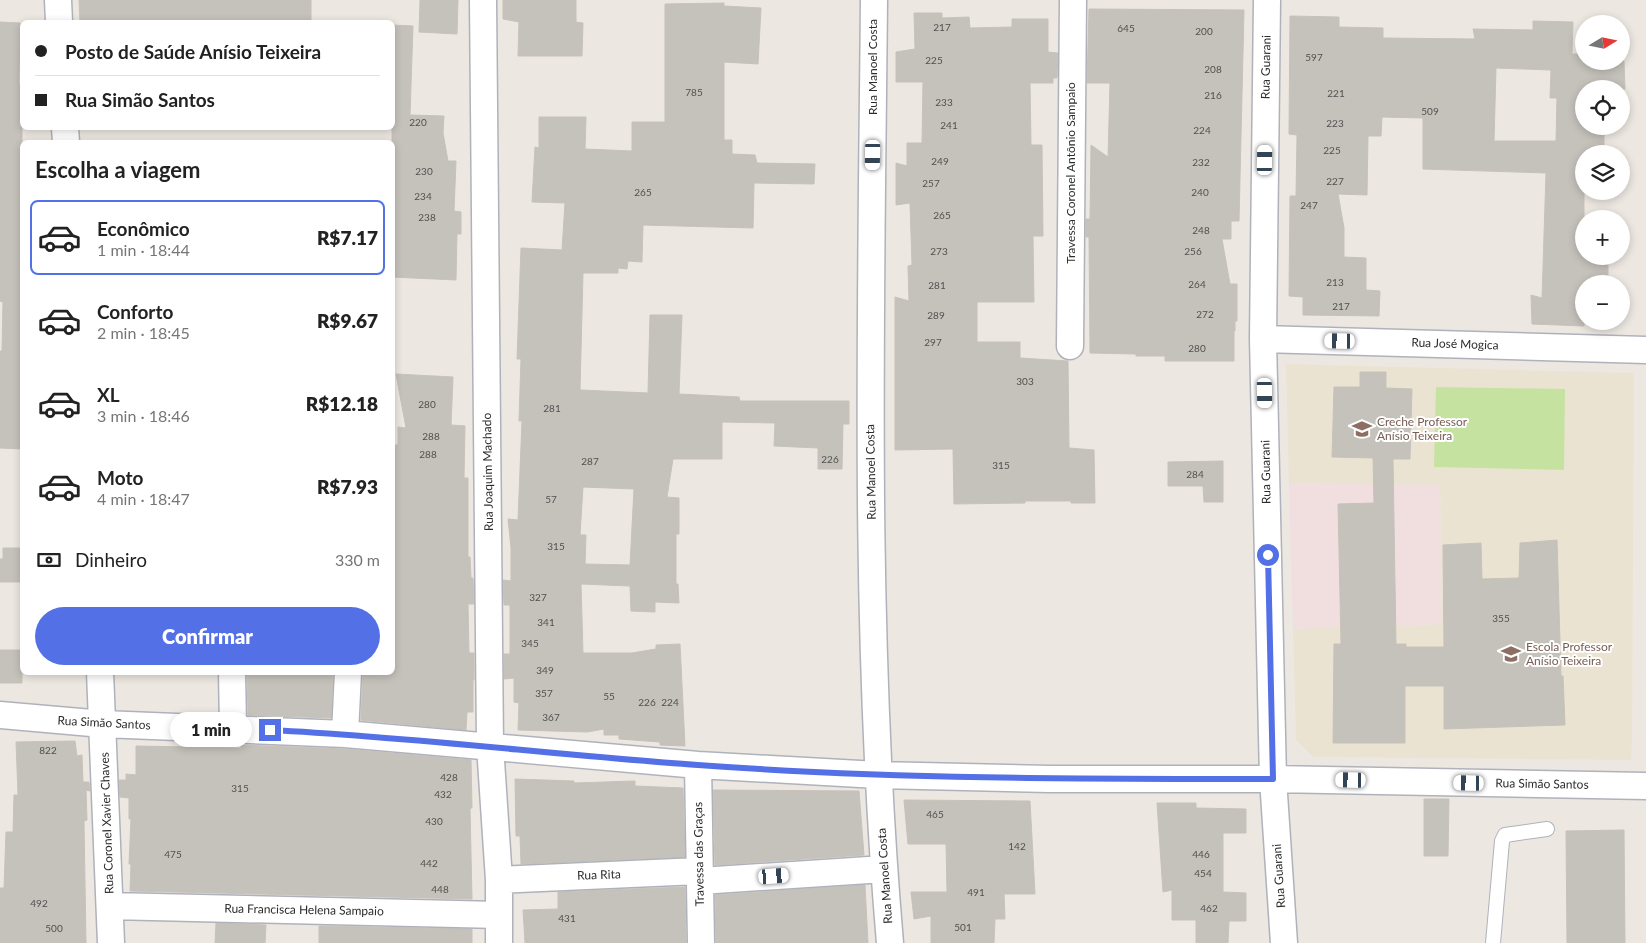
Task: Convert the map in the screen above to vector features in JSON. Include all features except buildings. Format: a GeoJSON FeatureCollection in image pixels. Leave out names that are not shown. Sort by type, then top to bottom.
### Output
{"type":"FeatureCollection","features":[{"type":"Feature","properties":{"kind":"street"},"geometry":{"type":"LineString","coordinates":[[58,0],[59,20]]}},
{"type":"Feature","properties":{"kind":"street","name":"Rua Joaquim Machado"},"geometry":{"type":"LineString","coordinates":[[483,0],[490,746],[499,880],[499,943]]}},
{"type":"Feature","properties":{"kind":"street","name":"Rua Manoel Costa"},"geometry":{"type":"LineString","coordinates":[[874,0],[870,445],[878,775],[890,943]]}},
{"type":"Feature","properties":{"kind":"street","name":"Travessa Coronel Antônio Sampaio"},"geometry":{"type":"LineString","coordinates":[[1070,346],[1073,0]]}},
{"type":"Feature","properties":{"kind":"street","name":"Rua Guarani"},"geometry":{"type":"LineString","coordinates":[[1267,0],[1263,339],[1273,779],[1284,943]]}},
{"type":"Feature","properties":{"kind":"street","name":"Rua José Mogica"},"geometry":{"type":"LineString","coordinates":[[1263,339],[1646,350]]}},
{"type":"Feature","properties":{"kind":"street","name":"Rua Coronel Xavier Chaves"},"geometry":{"type":"LineString","coordinates":[[100,675],[111,943]]}},
{"type":"Feature","properties":{"kind":"street"},"geometry":{"type":"LineString","coordinates":[[232,675],[233,728]]}},
{"type":"Feature","properties":{"kind":"street"},"geometry":{"type":"LineString","coordinates":[[345,734],[348,675]]}},
{"type":"Feature","properties":{"kind":"street","name":"Rua Simão Santos"},"geometry":{"type":"LineString","coordinates":[[0,715],[103,724],[345,734],[698,766],[878,775],[1049,779],[1273,779],[1646,786]]}},
{"type":"Feature","properties":{"kind":"street","name":"Travessa das Graças"},"geometry":{"type":"LineString","coordinates":[[698,766],[701,943]]}},
{"type":"Feature","properties":{"kind":"street","name":"Rua Rita"},"geometry":{"type":"LineString","coordinates":[[499,880],[699,876],[884,869]]}},
{"type":"Feature","properties":{"kind":"street","name":"Rua Francisca Helena Sampaio"},"geometry":{"type":"LineString","coordinates":[[110,906],[498,915]]}},
{"type":"Feature","properties":{"kind":"lane"},"geometry":{"type":"LineString","coordinates":[[1493,943],[1502,841],[1505,836],[1547,829]]}},
{"type":"Feature","properties":{"kind":"shaded area"},"geometry":{"type":"Polygon","coordinates":[[[1286,364],[1634,373],[1631,760],[1313,757],[1296,740],[1293,629],[1442,624],[1440,485],[1289,483],[1286,364]]]}},
{"type":"Feature","properties":{"kind":"shaded area"},"geometry":{"type":"Polygon","coordinates":[[[1289,483],[1440,485],[1442,624],[1293,629],[1289,483]]]}},
{"type":"Feature","properties":{"kind":"green space"},"geometry":{"type":"Polygon","coordinates":[[[1436,387],[1565,389],[1564,470],[1434,467],[1436,387]]]}},
{"type":"Feature","properties":{"kind":"place","name":"Creche Professor Anísio Teixeira"},"geometry":{"type":"Point","coordinates":[1362,429]}},
{"type":"Feature","properties":{"kind":"place","name":"Escola Professor Anísio Teixeira"},"geometry":{"type":"Point","coordinates":[1511,654]}},
{"type":"Feature","properties":{"kind":"route"},"geometry":{"type":"LineString","coordinates":[[270,730],[345,734],[698,766],[860,774],[1049,779],[1273,779],[1268,555]]}}]}
